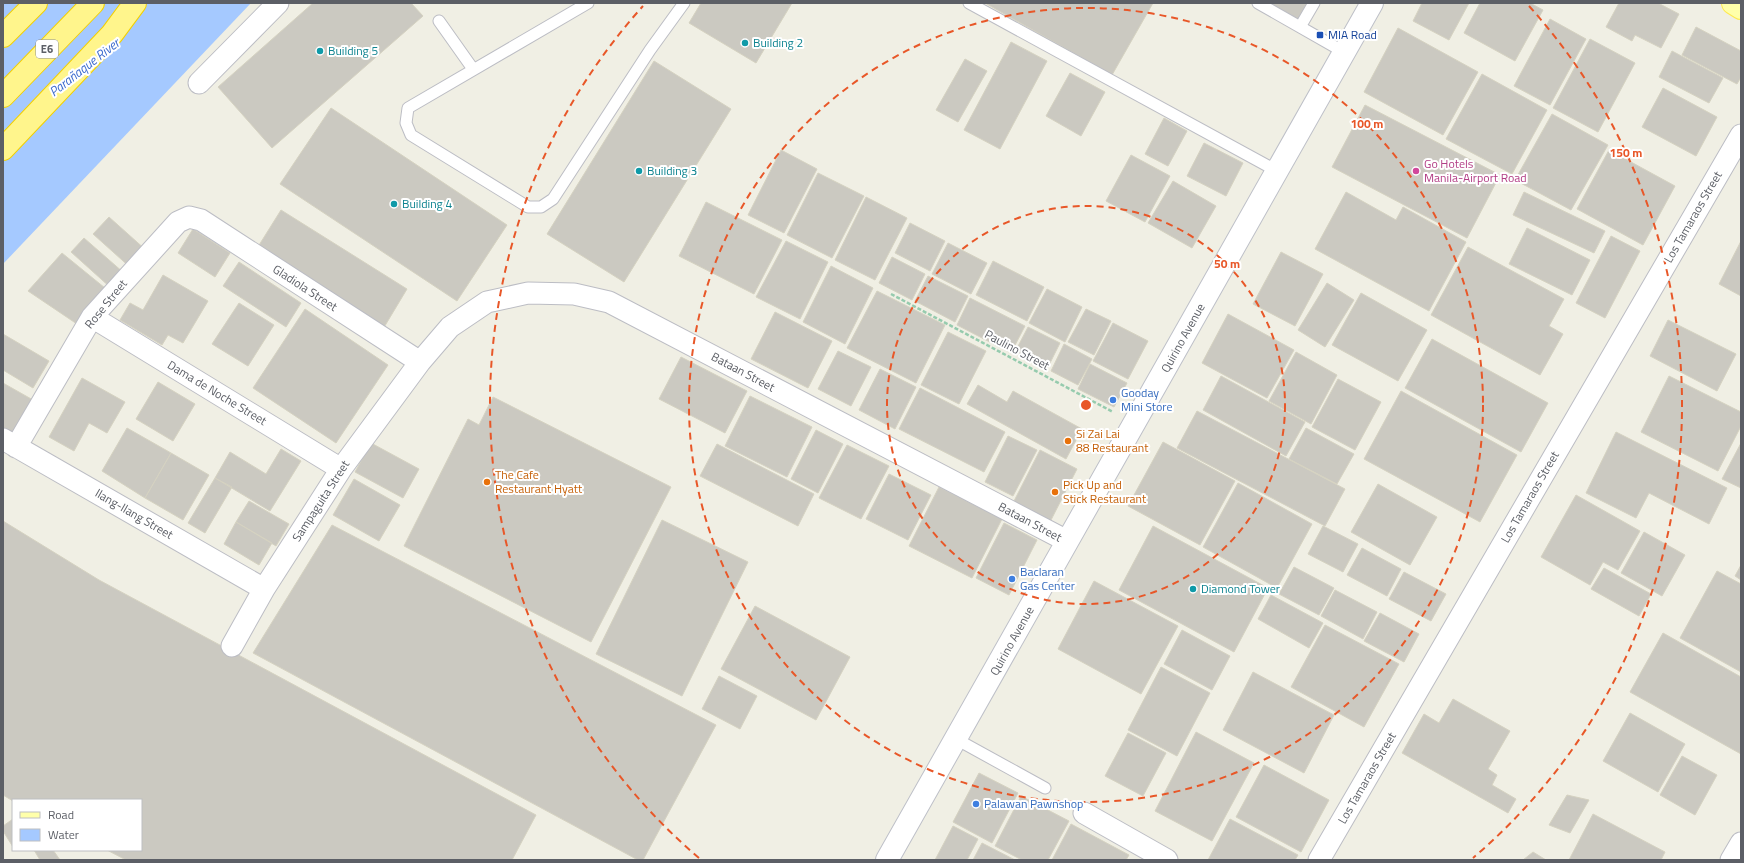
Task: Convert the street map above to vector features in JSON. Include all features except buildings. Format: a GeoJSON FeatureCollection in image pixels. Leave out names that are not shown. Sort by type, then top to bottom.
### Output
{"type":"FeatureCollection","features":[{"type":"Feature","properties":{"kind":"highway"},"geometry":{"type":"LineString","coordinates":[[3,36],[36,3]]}},
{"type":"Feature","properties":{"kind":"highway","name":"E6"},"geometry":{"type":"LineString","coordinates":[[3,96],[93,3]]}},
{"type":"Feature","properties":{"kind":"highway"},"geometry":{"type":"LineString","coordinates":[[3,149],[112,34],[135,3]]}},
{"type":"Feature","properties":{"kind":"main road","name":"Quirino Avenue"},"geometry":{"type":"LineString","coordinates":[[887,860],[1372,3]]}},
{"type":"Feature","properties":{"kind":"main road"},"geometry":{"type":"LineString","coordinates":[[1733,3],[1741,8]]}},
{"type":"Feature","properties":{"kind":"street"},"geometry":{"type":"LineString","coordinates":[[199,83],[278,3]]}},
{"type":"Feature","properties":{"kind":"street","name":"Los Tamaraos Street"},"geometry":{"type":"LineString","coordinates":[[1319,860],[1741,135]]}},
{"type":"Feature","properties":{"kind":"street","name":"Rose Street"},"geometry":{"type":"LineString","coordinates":[[10,443],[92,317],[178,222],[189,217]]}},
{"type":"Feature","properties":{"kind":"street","name":"Gladiola Street"},"geometry":{"type":"LineString","coordinates":[[189,217],[201,220],[420,362]]}},
{"type":"Feature","properties":{"kind":"street","name":"Bataan Street"},"geometry":{"type":"LineString","coordinates":[[420,362],[450,327],[487,302],[528,293],[574,294],[609,302],[1067,541]]}},
{"type":"Feature","properties":{"kind":"street","name":"Dama de Noche Street"},"geometry":{"type":"LineString","coordinates":[[92,317],[341,469]]}},
{"type":"Feature","properties":{"kind":"street","name":"Sampaguita Street"},"geometry":{"type":"LineString","coordinates":[[232,646],[264,589],[341,469],[420,362]]}},
{"type":"Feature","properties":{"kind":"street","name":"Ilang-Ilang Street"},"geometry":{"type":"LineString","coordinates":[[10,443],[264,589]]}},
{"type":"Feature","properties":{"kind":"street"},"geometry":{"type":"LineString","coordinates":[[1084,812],[1167,860]]}},
{"type":"Feature","properties":{"kind":"street"},"geometry":{"type":"LineString","coordinates":[[1731,860],[1741,843]]}},
{"type":"Feature","properties":{"kind":"lane"},"geometry":{"type":"LineString","coordinates":[[588,3],[408,108],[406,123],[411,135],[528,207],[541,207],[553,199],[650,50],[684,3]]}},
{"type":"Feature","properties":{"kind":"lane"},"geometry":{"type":"LineString","coordinates":[[969,3],[1277,171]]}},
{"type":"Feature","properties":{"kind":"lane"},"geometry":{"type":"LineString","coordinates":[[1258,3],[1344,52]]}},
{"type":"Feature","properties":{"kind":"lane"},"geometry":{"type":"LineString","coordinates":[[1300,27],[1314,3]]}},
{"type":"Feature","properties":{"kind":"lane"},"geometry":{"type":"LineString","coordinates":[[439,21],[473,70]]}},
{"type":"Feature","properties":{"kind":"lane"},"geometry":{"type":"LineString","coordinates":[[956,739],[1045,788]]}},
{"type":"Feature","properties":{"kind":"path","name":"Paulino Street"},"geometry":{"type":"LineString","coordinates":[[890,294],[1134,423]]}},
{"type":"Feature","properties":{"kind":"water","name":"Parañaque River"},"geometry":{"type":"Polygon","coordinates":[[[3,3],[251,3],[3,264],[3,3]]]}},
{"type":"Feature","properties":{"kind":"place","name":"MIA Road"},"geometry":{"type":"Point","coordinates":[1320,35]}},
{"type":"Feature","properties":{"kind":"place","name":"Building 2"},"geometry":{"type":"Point","coordinates":[745,43]}},
{"type":"Feature","properties":{"kind":"place","name":"Building 5"},"geometry":{"type":"Point","coordinates":[320,51]}},
{"type":"Feature","properties":{"kind":"place","name":"Building 3"},"geometry":{"type":"Point","coordinates":[639,171]}},
{"type":"Feature","properties":{"kind":"place","name":"Go Hotels Manila-Airport Road"},"geometry":{"type":"Point","coordinates":[1416,171]}},
{"type":"Feature","properties":{"kind":"place","name":"Building 4"},"geometry":{"type":"Point","coordinates":[394,204]}},
{"type":"Feature","properties":{"kind":"place","name":"Gooday Mini Store"},"geometry":{"type":"Point","coordinates":[1113,400]}},
{"type":"Feature","properties":{"kind":"place","name":"Si Zai Lai 88 Restaurant"},"geometry":{"type":"Point","coordinates":[1068,441]}},
{"type":"Feature","properties":{"kind":"place","name":"The Cafe Restaurant Hyatt"},"geometry":{"type":"Point","coordinates":[487,482]}},
{"type":"Feature","properties":{"kind":"place","name":"Pick Up and Stick Restaurant"},"geometry":{"type":"Point","coordinates":[1055,492]}},
{"type":"Feature","properties":{"kind":"place","name":"Baclaran Gas Center"},"geometry":{"type":"Point","coordinates":[1012,579]}},
{"type":"Feature","properties":{"kind":"place","name":"Diamond Tower"},"geometry":{"type":"Point","coordinates":[1193,589]}},
{"type":"Feature","properties":{"kind":"place","name":"Palawan Pawnshop"},"geometry":{"type":"Point","coordinates":[976,804]}}]}
